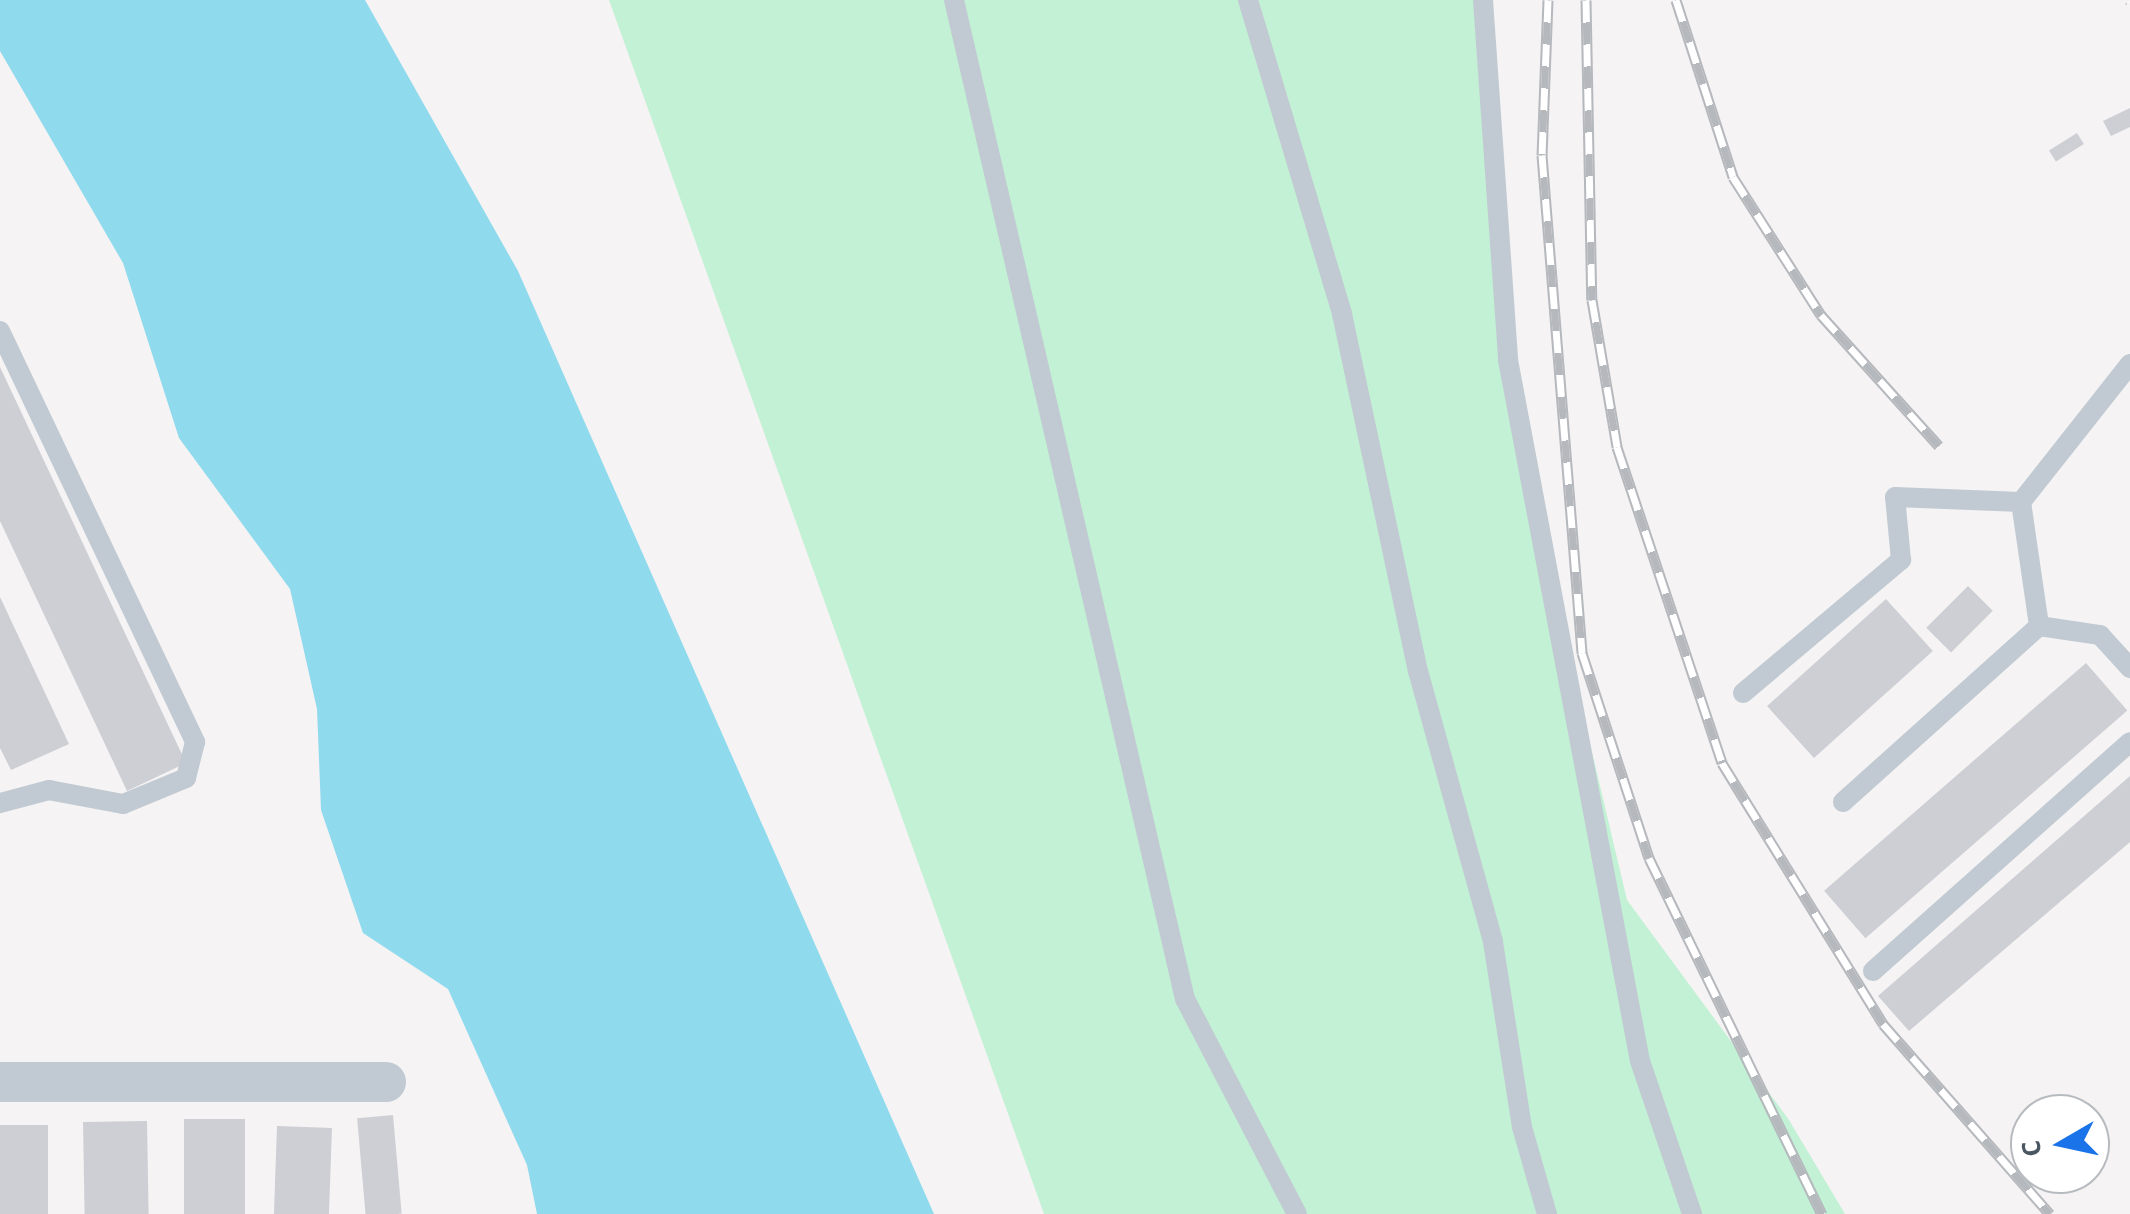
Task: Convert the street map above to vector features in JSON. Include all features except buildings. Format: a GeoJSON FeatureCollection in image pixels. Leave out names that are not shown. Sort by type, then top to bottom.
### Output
{"type":"FeatureCollection","features":[{"type":"Feature","properties":{"kind":"street"},"geometry":{"type":"LineString","coordinates":[[0,1082],[386,1082]]}},
{"type":"Feature","properties":{"kind":"lane"},"geometry":{"type":"LineString","coordinates":[[954,0],[1185,999],[1297,1214]]}},
{"type":"Feature","properties":{"kind":"lane"},"geometry":{"type":"LineString","coordinates":[[1248,0],[1342,314],[1418,670],[1493,942],[1547,1214]]}},
{"type":"Feature","properties":{"kind":"lane"},"geometry":{"type":"LineString","coordinates":[[1483,0],[1515,398],[1640,1061],[1692,1214]]}},
{"type":"Feature","properties":{"kind":"lane"},"geometry":{"type":"LineString","coordinates":[[0,331],[195,742],[186,778],[123,804],[49,790],[0,803]]}},
{"type":"Feature","properties":{"kind":"lane"},"geometry":{"type":"LineString","coordinates":[[2039,626],[2021,502],[2130,364]]}},
{"type":"Feature","properties":{"kind":"lane"},"geometry":{"type":"LineString","coordinates":[[1742,693],[1902,560],[1895,497],[2021,502]]}},
{"type":"Feature","properties":{"kind":"lane"},"geometry":{"type":"LineString","coordinates":[[2039,626],[2100,635],[2130,668]]}},
{"type":"Feature","properties":{"kind":"lane"},"geometry":{"type":"LineString","coordinates":[[1844,802],[2039,626]]}},
{"type":"Feature","properties":{"kind":"lane"},"geometry":{"type":"LineString","coordinates":[[1872,971],[2130,742]]}},
{"type":"Feature","properties":{"kind":"green space"},"geometry":{"type":"Polygon","coordinates":[[[609,0],[1481,0],[1501,368],[1627,900],[1789,1120],[1845,1214],[1044,1214],[609,0]]]}},
{"type":"Feature","properties":{"kind":"water"},"geometry":{"type":"Polygon","coordinates":[[[0,0],[365,0],[518,271],[934,1214],[537,1214],[527,1165],[448,989],[363,933],[321,810],[317,709],[290,589],[179,438],[123,263],[0,51],[0,0]]]}},
{"type":"Feature","properties":{"kind":"railway"},"geometry":{"type":"LineString","coordinates":[[1548,0],[1542,155],[1582,653],[1649,858],[1822,1214]]}},
{"type":"Feature","properties":{"kind":"railway"},"geometry":{"type":"LineString","coordinates":[[1586,0],[1592,300],[1617,447],[1722,763],[1883,1024],[2050,1214]]}},
{"type":"Feature","properties":{"kind":"railway"},"geometry":{"type":"LineString","coordinates":[[1676,0],[1733,177],[1821,315],[1939,446]]}}]}
